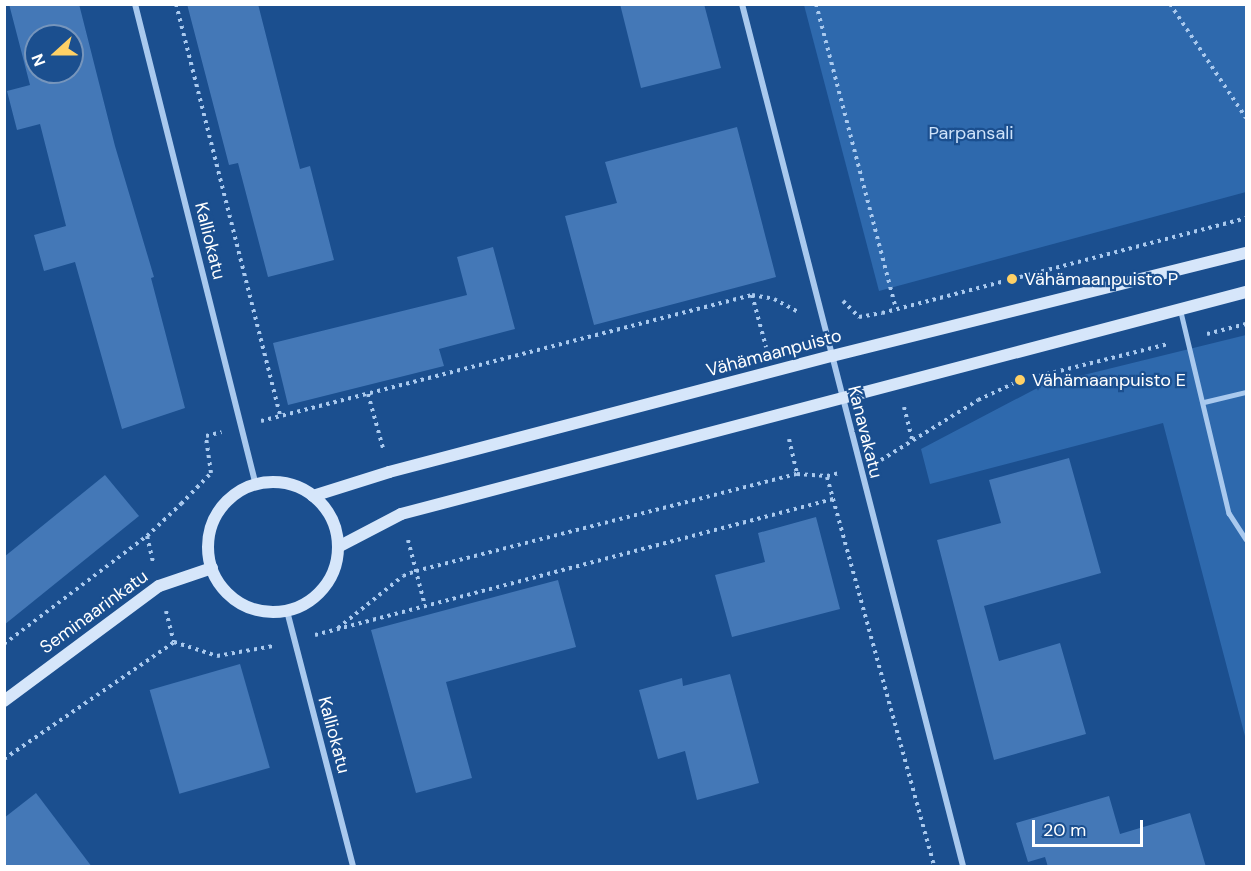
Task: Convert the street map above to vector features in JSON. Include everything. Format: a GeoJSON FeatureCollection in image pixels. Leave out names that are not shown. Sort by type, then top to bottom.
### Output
{"type":"FeatureCollection","features":[{"type":"Feature","properties":{"kind":"main road","name":"Vähämaanpuisto"},"geometry":{"type":"LineString","coordinates":[[313,496],[401,469],[832,356],[1246,253]]}},
{"type":"Feature","properties":{"kind":"main road"},"geometry":{"type":"LineString","coordinates":[[338,547],[401,514],[1246,292]]}},
{"type":"Feature","properties":{"kind":"main road"},"geometry":{"type":"LineString","coordinates":[[280,483],[313,496],[331,519],[338,547],[337,562],[324,588],[307,602],[287,611],[264,612],[241,604],[223,588],[212,568],[209,544],[214,522],[236,495],[256,485],[280,483]]}},
{"type":"Feature","properties":{"kind":"main road","name":"Seminaarinkatu"},"geometry":{"type":"LineString","coordinates":[[4,701],[159,585],[212,568]]}},
{"type":"Feature","properties":{"kind":"street","name":"Kalliokatu"},"geometry":{"type":"LineString","coordinates":[[135,4],[256,485]]}},
{"type":"Feature","properties":{"kind":"street","name":"Kanavakatu"},"geometry":{"type":"LineString","coordinates":[[742,4],[820,306],[858,468],[963,867]]}},
{"type":"Feature","properties":{"kind":"street","name":"Kalliokatu"},"geometry":{"type":"LineString","coordinates":[[287,611],[353,867]]}},
{"type":"Feature","properties":{"kind":"lane"},"geometry":{"type":"LineString","coordinates":[[1180,309],[1229,513],[1246,539]]}},
{"type":"Feature","properties":{"kind":"lane"},"geometry":{"type":"LineString","coordinates":[[1204,402],[1246,392]]}},
{"type":"Feature","properties":{"kind":"path"},"geometry":{"type":"LineString","coordinates":[[176,4],[280,417]]}},
{"type":"Feature","properties":{"kind":"path"},"geometry":{"type":"LineString","coordinates":[[816,4],[896,309]]}},
{"type":"Feature","properties":{"kind":"path"},"geometry":{"type":"LineString","coordinates":[[1170,4],[1246,118]]}},
{"type":"Feature","properties":{"kind":"path"},"geometry":{"type":"LineString","coordinates":[[4,644],[147,536],[211,473],[206,436],[752,295],[774,298],[794,312],[843,301],[859,317],[1246,218]]}},
{"type":"Feature","properties":{"kind":"path"},"geometry":{"type":"LineString","coordinates":[[338,628],[403,576],[416,571],[797,474],[827,477],[858,468],[880,461],[978,400],[1020,380],[1246,324]]}},
{"type":"Feature","properties":{"kind":"path"},"geometry":{"type":"LineString","coordinates":[[827,477],[934,867]]}},
{"type":"Feature","properties":{"kind":"path"},"geometry":{"type":"LineString","coordinates":[[4,759],[174,642],[217,656],[257,651],[833,499]]}},
{"type":"Feature","properties":{"kind":"path"},"geometry":{"type":"LineString","coordinates":[[416,571],[425,606]]}},
{"type":"Feature","properties":{"kind":"green space","name":"Parpansali"},"geometry":{"type":"Polygon","coordinates":[[[804,5],[1246,5],[1246,192],[879,291],[804,5]]]}},
{"type":"Feature","properties":{"kind":"green space"},"geometry":{"type":"Polygon","coordinates":[[[1246,335],[1246,740],[1163,423],[930,484],[921,449],[1043,385],[1246,335]]]}},
{"type":"Feature","properties":{"kind":"building"},"geometry":{"type":"Polygon","coordinates":[[[9,4],[79,4],[115,146],[154,277],[151,278],[185,408],[122,429],[75,262],[44,271],[34,235],[66,226],[40,124],[17,130],[7,91],[30,84],[84,84],[84,24],[24,24],[24,62],[9,4]]]}},
{"type":"Feature","properties":{"kind":"building"},"geometry":{"type":"Polygon","coordinates":[[[187,4],[258,4],[300,169],[310,166],[334,260],[268,277],[238,163],[229,165],[187,4]]]}},
{"type":"Feature","properties":{"kind":"building"},"geometry":{"type":"Polygon","coordinates":[[[620,4],[704,4],[721,68],[641,88],[620,4]]]}},
{"type":"Feature","properties":{"kind":"building"},"geometry":{"type":"Polygon","coordinates":[[[737,127],[776,277],[594,325],[565,216],[617,203],[605,162],[737,127]]]}},
{"type":"Feature","properties":{"kind":"building"},"geometry":{"type":"Polygon","coordinates":[[[493,247],[515,329],[439,349],[444,366],[288,405],[273,343],[467,295],[457,257],[493,247]]]}},
{"type":"Feature","properties":{"kind":"building"},"geometry":{"type":"Polygon","coordinates":[[[1069,458],[1101,573],[984,606],[999,661],[1060,643],[1086,734],[994,760],[937,540],[1001,523],[989,480],[1069,458]]]}},
{"type":"Feature","properties":{"kind":"building"},"geometry":{"type":"Polygon","coordinates":[[[105,475],[139,516],[4,625],[4,557],[105,475]]]}},
{"type":"Feature","properties":{"kind":"building"},"geometry":{"type":"Polygon","coordinates":[[[816,517],[840,609],[732,637],[715,575],[765,562],[758,533],[816,517]]]}},
{"type":"Feature","properties":{"kind":"building"},"geometry":{"type":"Polygon","coordinates":[[[558,580],[576,647],[446,682],[472,778],[416,793],[371,630],[558,580]]]}},
{"type":"Feature","properties":{"kind":"building"},"geometry":{"type":"Polygon","coordinates":[[[240,664],[270,768],[179,794],[150,690],[240,664]]]}},
{"type":"Feature","properties":{"kind":"building"},"geometry":{"type":"Polygon","coordinates":[[[730,674],[759,783],[697,800],[685,751],[658,759],[639,690],[682,678],[683,686],[730,674]]]}},
{"type":"Feature","properties":{"kind":"building"},"geometry":{"type":"Polygon","coordinates":[[[36,793],[92,867],[4,867],[4,818],[36,793]]]}},
{"type":"Feature","properties":{"kind":"building"},"geometry":{"type":"Polygon","coordinates":[[[1109,796],[1120,834],[1190,813],[1206,867],[1048,867],[1045,857],[1028,862],[1016,823],[1109,796]]]}},
{"type":"Feature","properties":{"kind":"place","name":"Vähämaanpuisto P"},"geometry":{"type":"Point","coordinates":[1012,279]}},
{"type":"Feature","properties":{"kind":"place","name":"Vähämaanpuisto E"},"geometry":{"type":"Point","coordinates":[1020,380]}}]}
